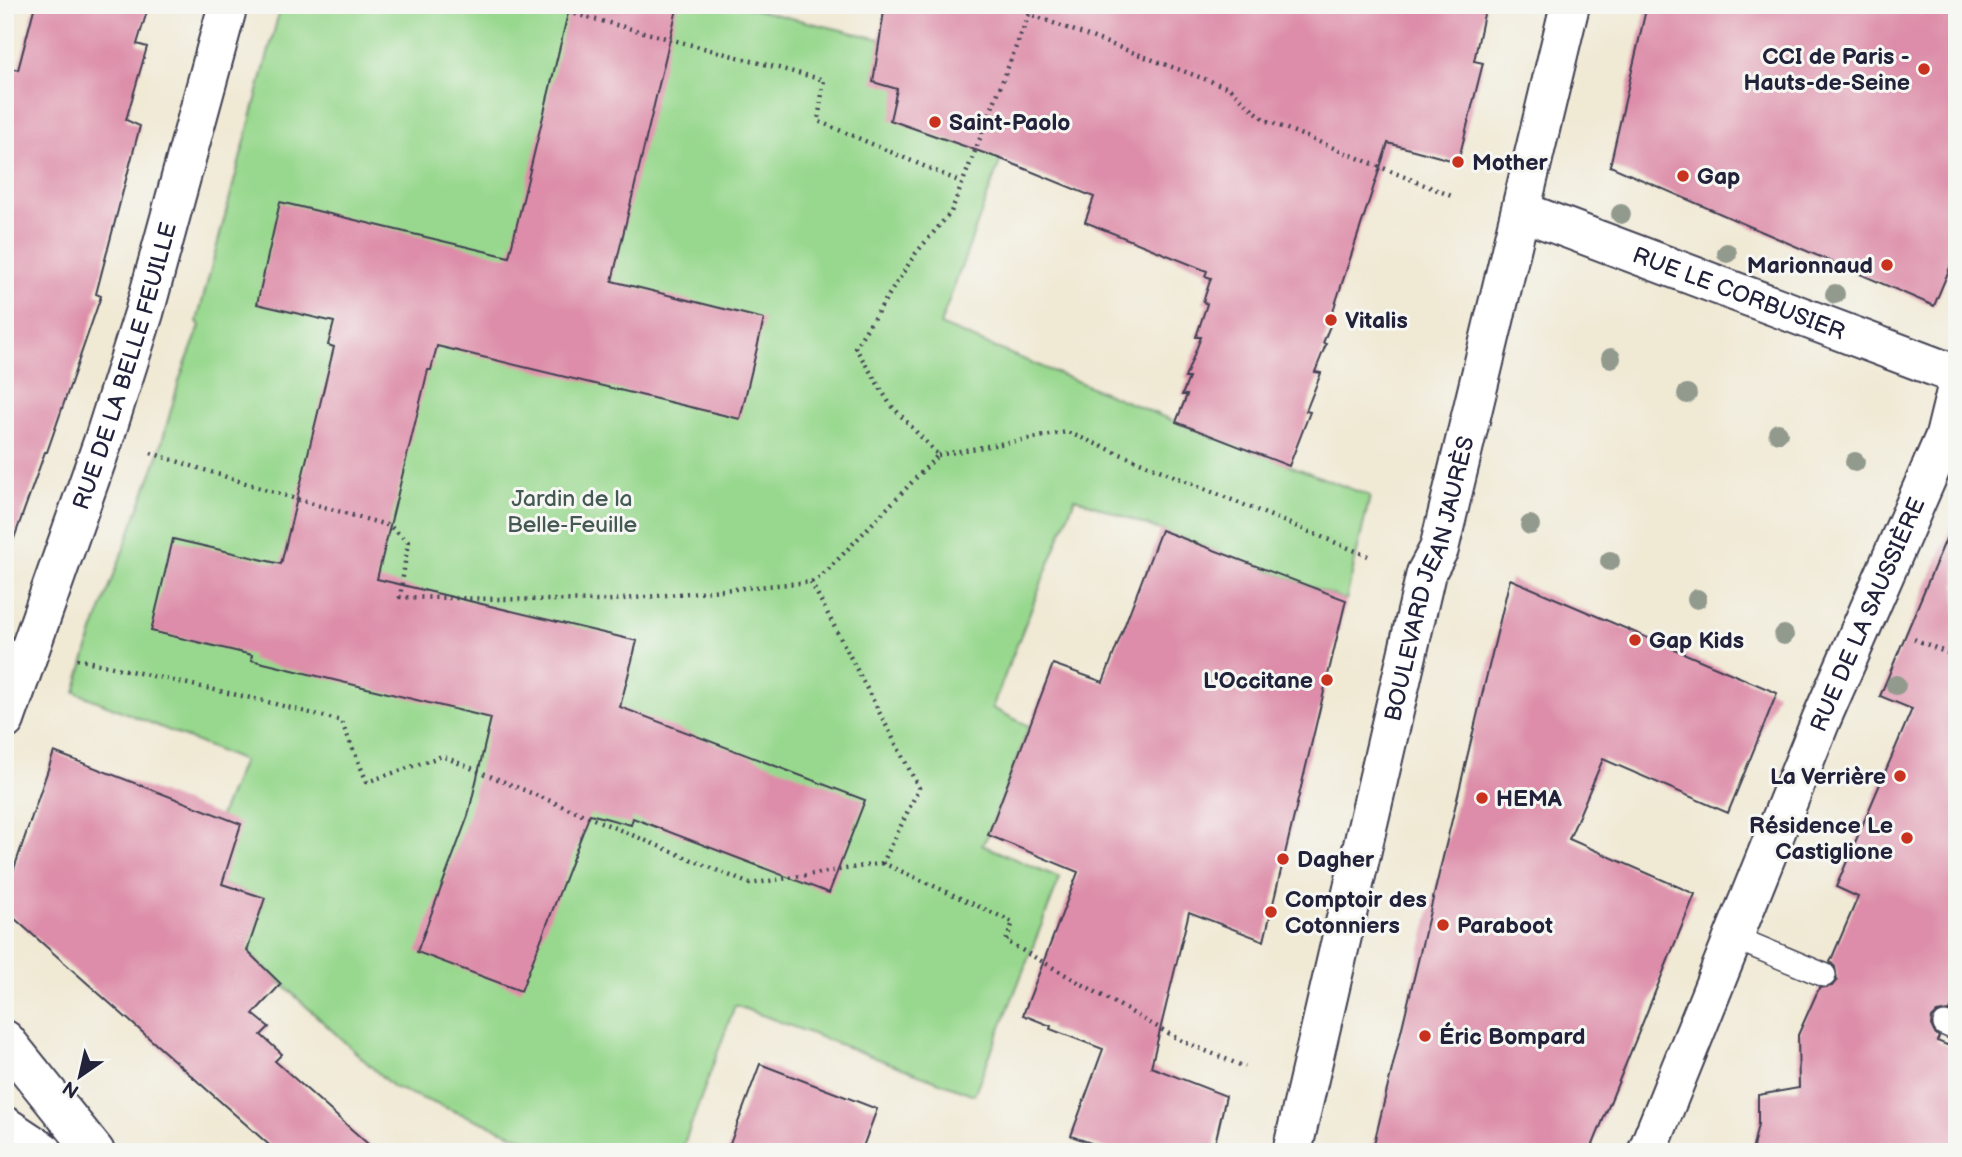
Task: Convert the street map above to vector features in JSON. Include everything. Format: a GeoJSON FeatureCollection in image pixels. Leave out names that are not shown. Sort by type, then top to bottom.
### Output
{"type":"FeatureCollection","features":[{"type":"Feature","properties":{"kind":"street","name":"RUE DE LA BELLE FEUILLE"},"geometry":{"type":"LineString","coordinates":[[5,720],[104,439],[144,313],[228,5]]}},
{"type":"Feature","properties":{"kind":"street","name":"BOULEVARD JEAN JAURÈS"},"geometry":{"type":"LineString","coordinates":[[1292,1152],[1426,573],[1439,549],[1570,5]]}},
{"type":"Feature","properties":{"kind":"street","name":"RUE LE CORBUSIER"},"geometry":{"type":"LineString","coordinates":[[1521,211],[1957,375]]}},
{"type":"Feature","properties":{"kind":"street","name":"RUE DE LA SAUSSIÈRE"},"geometry":{"type":"LineString","coordinates":[[1647,1152],[1821,720],[1951,438],[1957,387]]}},
{"type":"Feature","properties":{"kind":"street"},"geometry":{"type":"LineString","coordinates":[[5,1040],[95,1152]]}},
{"type":"Feature","properties":{"kind":"street"},"geometry":{"type":"LineString","coordinates":[[5,1126],[44,1152]]}},
{"type":"Feature","properties":{"kind":"lane"},"geometry":{"type":"LineString","coordinates":[[1733,937],[1824,975]]}},
{"type":"Feature","properties":{"kind":"path"},"geometry":{"type":"LineString","coordinates":[[541,5],[824,80],[818,121],[961,182]]}},
{"type":"Feature","properties":{"kind":"path"},"geometry":{"type":"LineString","coordinates":[[938,455],[890,404],[855,347],[916,253],[951,212],[1029,14],[1030,5]]}},
{"type":"Feature","properties":{"kind":"path"},"geometry":{"type":"LineString","coordinates":[[1029,14],[1229,89],[1265,120],[1454,197]]}},
{"type":"Feature","properties":{"kind":"path"},"geometry":{"type":"LineString","coordinates":[[140,450],[390,526],[408,542],[400,597],[601,601],[811,582],[822,576],[938,455],[1067,432],[1368,556]]}},
{"type":"Feature","properties":{"kind":"path"},"geometry":{"type":"LineString","coordinates":[[811,582],[919,788],[883,863]]}},
{"type":"Feature","properties":{"kind":"path"},"geometry":{"type":"LineString","coordinates":[[1914,639],[1957,657]]}},
{"type":"Feature","properties":{"kind":"path"},"geometry":{"type":"LineString","coordinates":[[70,658],[341,721],[368,782],[442,756],[750,884],[883,863],[1013,922],[1006,941],[1182,1041],[1245,1067]]}},
{"type":"Feature","properties":{"kind":"green space","name":"Jardin de la Belle-Feuille"},"geometry":{"type":"Polygon","coordinates":[[[281,5],[736,5],[880,39],[897,89],[1001,159],[940,325],[1176,422],[1370,496],[1346,600],[1075,498],[992,708],[1029,726],[982,845],[1060,878],[974,1095],[735,1005],[681,1152],[558,1152],[393,1087],[238,943],[255,928],[264,899],[222,884],[220,816],[243,761],[75,692],[93,632],[158,456],[180,378],[200,326],[197,321],[281,5]]]}},
{"type":"Feature","properties":{"kind":"building"},"geometry":{"type":"Polygon","coordinates":[[[35,5],[149,5],[137,44],[147,47],[126,120],[140,126],[96,294],[101,296],[12,544],[5,543],[5,66],[18,70],[35,5]]]}},
{"type":"Feature","properties":{"kind":"building"},"geometry":{"type":"Polygon","coordinates":[[[570,5],[678,5],[612,281],[764,319],[740,419],[437,346],[431,370],[428,370],[377,579],[637,641],[620,707],[865,800],[829,893],[633,818],[631,825],[590,814],[521,991],[417,952],[468,816],[491,718],[251,660],[252,655],[151,631],[173,539],[281,564],[334,347],[328,345],[334,322],[257,304],[280,202],[509,257],[570,5]]]}},
{"type":"Feature","properties":{"kind":"building"},"geometry":{"type":"Polygon","coordinates":[[[885,5],[1486,5],[1474,61],[1483,63],[1458,162],[1388,143],[1323,343],[1326,344],[1315,372],[1321,373],[1306,411],[1310,412],[1289,466],[1176,422],[1187,395],[1182,395],[1189,378],[1185,378],[1201,337],[1196,337],[1207,304],[1203,302],[1211,278],[1205,276],[1207,271],[1085,222],[1094,197],[1001,159],[890,120],[897,89],[873,82],[885,5]]]}},
{"type":"Feature","properties":{"kind":"building"},"geometry":{"type":"Polygon","coordinates":[[[1647,5],[1957,5],[1957,251],[1934,306],[1610,166],[1647,5]]]}},
{"type":"Feature","properties":{"kind":"building"},"geometry":{"type":"Polygon","coordinates":[[[1956,515],[1957,996],[1950,1011],[1937,1013],[1932,1018],[1931,1025],[1939,1037],[1937,1041],[1957,1049],[1957,1152],[1752,1152],[1758,1124],[1758,1095],[1799,1088],[1798,1035],[1819,988],[1832,986],[1837,980],[1835,967],[1830,962],[1858,897],[1836,887],[1912,709],[1880,696],[1956,515]]]}},
{"type":"Feature","properties":{"kind":"building"},"geometry":{"type":"Polygon","coordinates":[[[1161,530],[1346,600],[1264,941],[1189,912],[1151,1067],[1226,1096],[1213,1152],[1116,1152],[1071,1136],[1103,1049],[1050,1029],[1051,1026],[1023,1015],[1078,872],[988,835],[1053,664],[1103,682],[1161,530]]]}},
{"type":"Feature","properties":{"kind":"building"},"geometry":{"type":"Polygon","coordinates":[[[1510,579],[1777,693],[1728,813],[1603,759],[1569,839],[1695,894],[1590,1152],[1372,1152],[1510,579]]]}},
{"type":"Feature","properties":{"kind":"building"},"geometry":{"type":"Polygon","coordinates":[[[54,752],[241,824],[222,884],[265,898],[247,951],[281,984],[253,1014],[269,1027],[261,1035],[282,1054],[275,1061],[377,1152],[277,1152],[5,910],[5,895],[54,752]]]}},
{"type":"Feature","properties":{"kind":"building"},"geometry":{"type":"Polygon","coordinates":[[[760,1064],[877,1109],[861,1152],[727,1152],[760,1064]]]}},
{"type":"Feature","properties":{"kind":"place","name":"CCI de Paris - Hauts-de-Seine"},"geometry":{"type":"Point","coordinates":[1924,69]}},
{"type":"Feature","properties":{"kind":"place","name":"Saint-Paolo"},"geometry":{"type":"Point","coordinates":[935,122]}},
{"type":"Feature","properties":{"kind":"place","name":"Mother"},"geometry":{"type":"Point","coordinates":[1458,162]}},
{"type":"Feature","properties":{"kind":"place","name":"Gap"},"geometry":{"type":"Point","coordinates":[1683,176]}},
{"type":"Feature","properties":{"kind":"place","name":"Marionnaud"},"geometry":{"type":"Point","coordinates":[1887,265]}},
{"type":"Feature","properties":{"kind":"place","name":"Vitalis"},"geometry":{"type":"Point","coordinates":[1331,320]}},
{"type":"Feature","properties":{"kind":"place","name":"Gap Kids"},"geometry":{"type":"Point","coordinates":[1635,640]}},
{"type":"Feature","properties":{"kind":"place","name":"L'Occitane"},"geometry":{"type":"Point","coordinates":[1327,680]}},
{"type":"Feature","properties":{"kind":"place","name":"La Verrière"},"geometry":{"type":"Point","coordinates":[1900,776]}},
{"type":"Feature","properties":{"kind":"place","name":"HEMA"},"geometry":{"type":"Point","coordinates":[1482,798]}},
{"type":"Feature","properties":{"kind":"place","name":"Résidence Le Castiglione"},"geometry":{"type":"Point","coordinates":[1907,838]}},
{"type":"Feature","properties":{"kind":"place","name":"Dagher"},"geometry":{"type":"Point","coordinates":[1283,859]}},
{"type":"Feature","properties":{"kind":"place","name":"Comptoir des Cotonniers"},"geometry":{"type":"Point","coordinates":[1271,912]}},
{"type":"Feature","properties":{"kind":"place","name":"Paraboot"},"geometry":{"type":"Point","coordinates":[1443,925]}},
{"type":"Feature","properties":{"kind":"place","name":"Éric Bompard"},"geometry":{"type":"Point","coordinates":[1425,1036]}}]}
